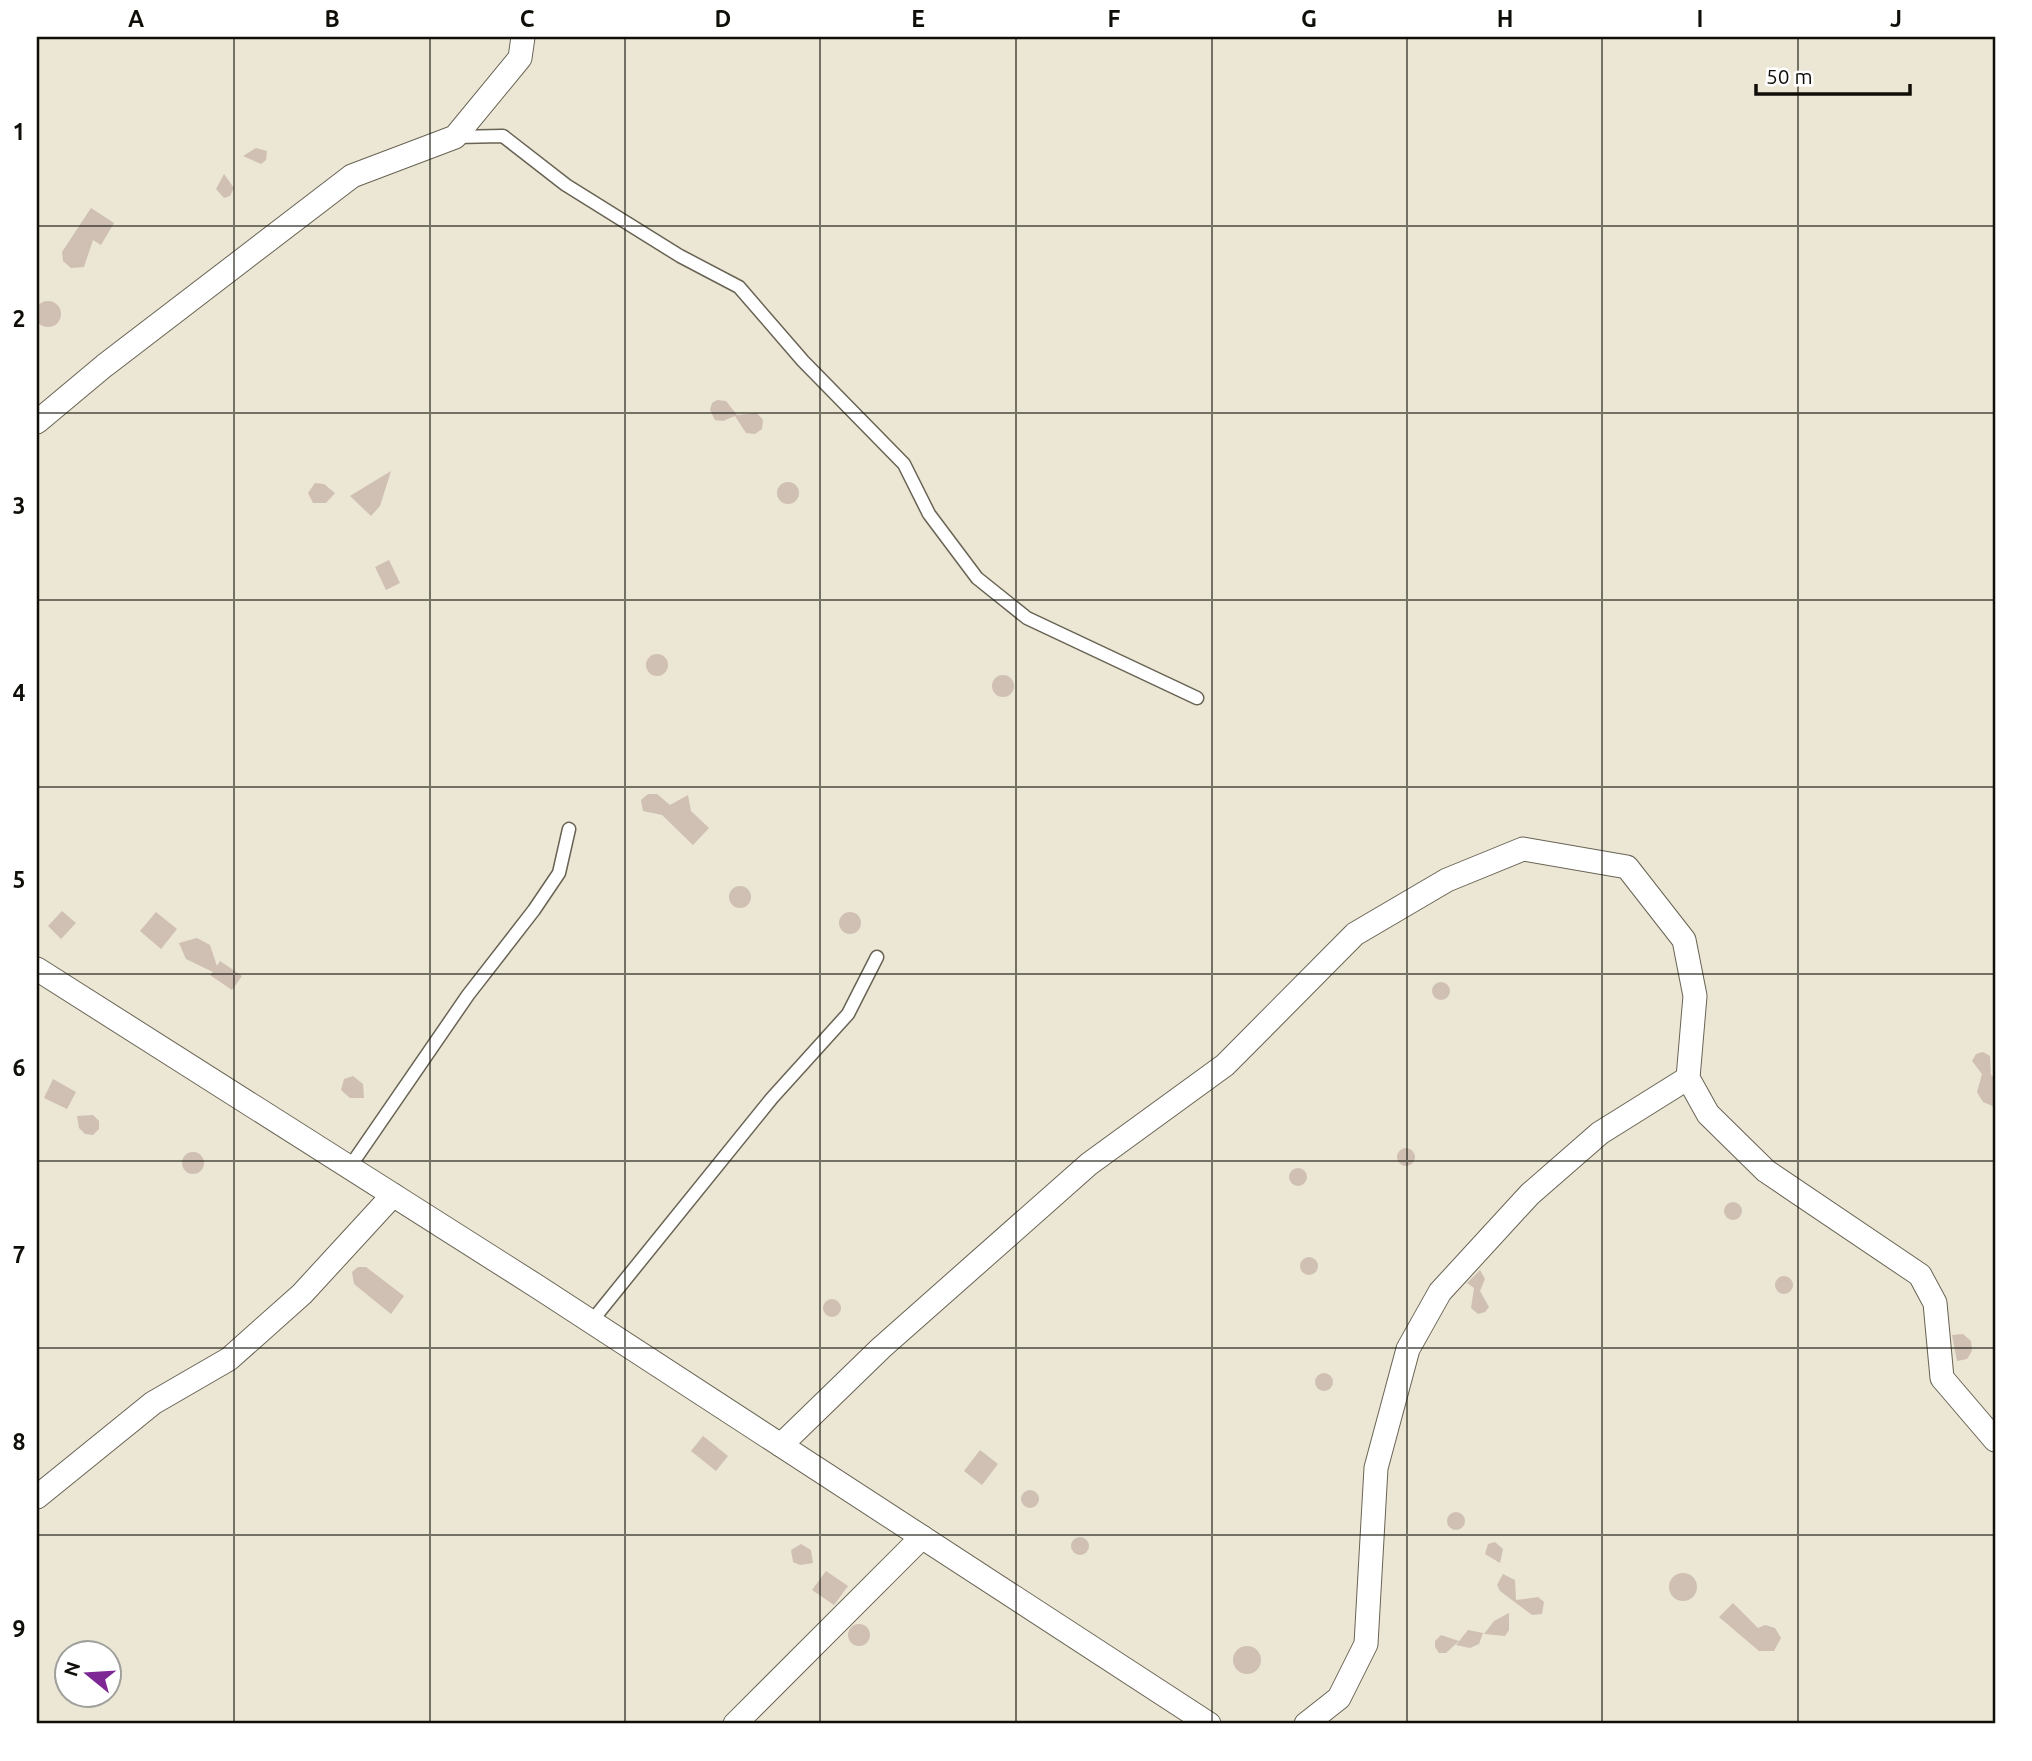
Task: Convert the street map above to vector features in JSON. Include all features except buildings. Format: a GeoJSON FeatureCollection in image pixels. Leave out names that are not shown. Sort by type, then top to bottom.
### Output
{"type":"FeatureCollection","features":[{"type":"Feature","properties":{"kind":"street"},"geometry":{"type":"LineString","coordinates":[[37,422],[104,366],[352,176],[455,137],[520,58],[523,37]]}},
{"type":"Feature","properties":{"kind":"street"},"geometry":{"type":"LineString","coordinates":[[780,1446],[881,1348],[1089,1164],[1225,1065],[1355,934],[1447,880],[1523,849],[1627,867],[1684,940],[1695,996],[1688,1077],[1708,1114],[1766,1171],[1920,1275],[1935,1303],[1942,1378],[1995,1440]]}},
{"type":"Feature","properties":{"kind":"street"},"geometry":{"type":"LineString","coordinates":[[37,969],[591,1322],[1209,1724]]}},
{"type":"Feature","properties":{"kind":"street"},"geometry":{"type":"LineString","coordinates":[[1306,1724],[1339,1698],[1366,1644],[1376,1468],[1408,1349],[1440,1292],[1530,1194],[1600,1133],[1688,1077]]}},
{"type":"Feature","properties":{"kind":"street"},"geometry":{"type":"LineString","coordinates":[[37,1497],[153,1403],[229,1359],[302,1294],[393,1195]]}},
{"type":"Feature","properties":{"kind":"street"},"geometry":{"type":"LineString","coordinates":[[735,1724],[922,1537]]}},
{"type":"Feature","properties":{"kind":"lane"},"geometry":{"type":"LineString","coordinates":[[455,137],[503,136],[566,185],[680,256],[739,286],[803,361],[904,464],[929,514],[977,578],[1027,618],[1197,698]]}},
{"type":"Feature","properties":{"kind":"lane"},"geometry":{"type":"LineString","coordinates":[[349,1168],[468,995],[559,873],[569,829]]}},
{"type":"Feature","properties":{"kind":"lane"},"geometry":{"type":"LineString","coordinates":[[591,1322],[772,1098],[848,1014],[877,957]]}}]}
